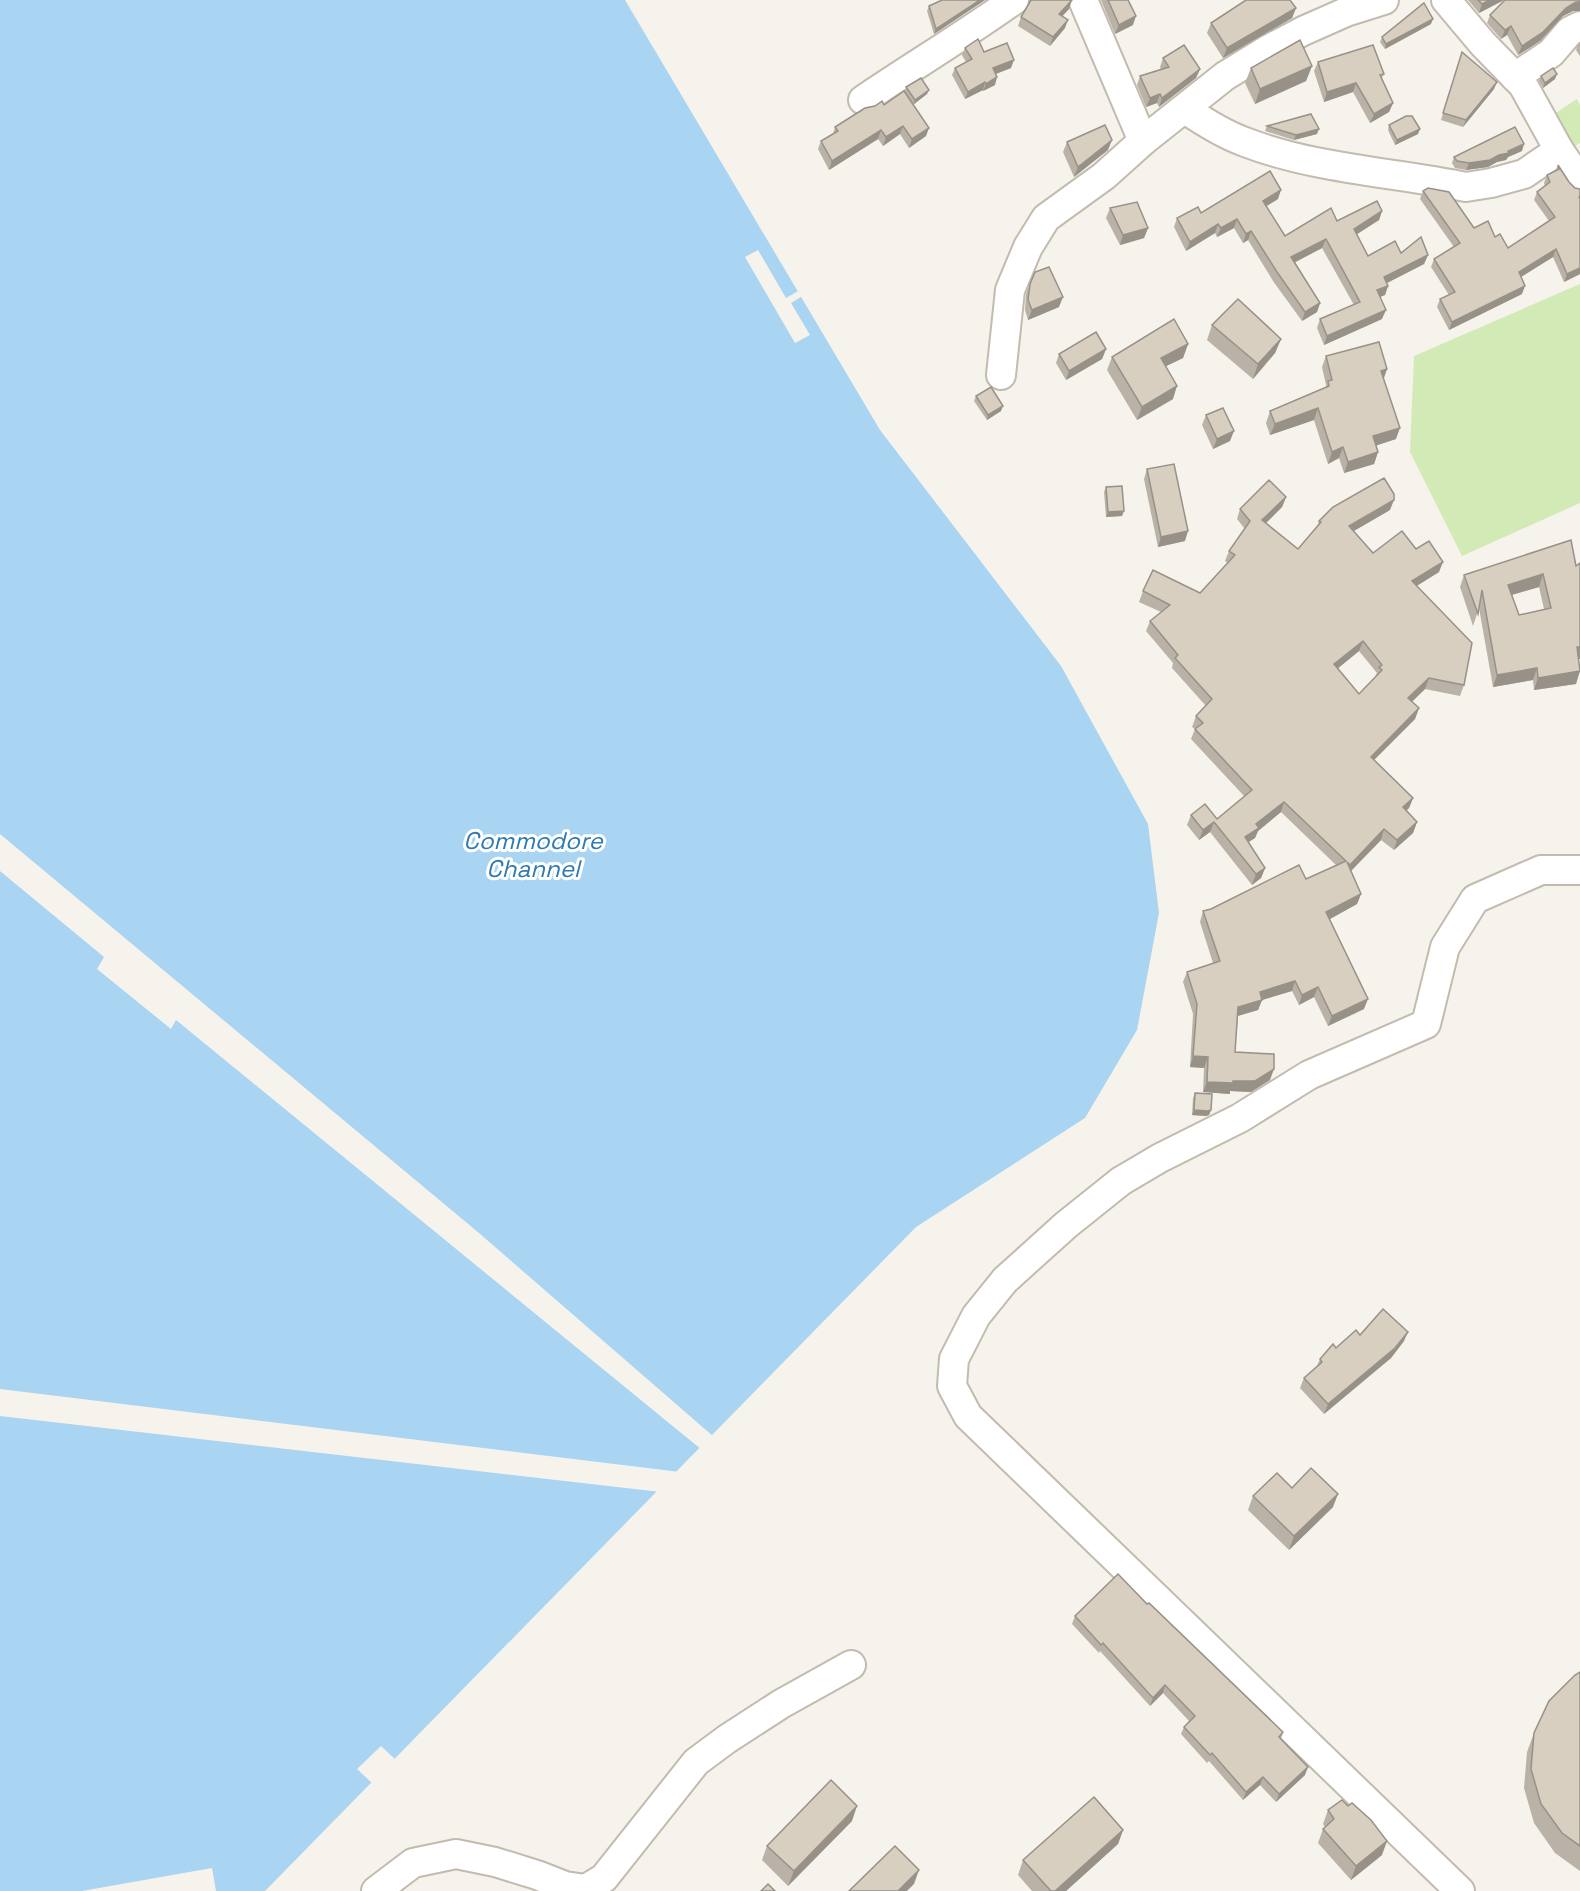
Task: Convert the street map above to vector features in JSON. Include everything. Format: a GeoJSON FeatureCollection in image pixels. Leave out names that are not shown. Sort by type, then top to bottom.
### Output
{"type":"FeatureCollection","features":[{"type":"Feature","properties":{"kind":"street"},"geometry":{"type":"LineString","coordinates":[[863,100],[970,32],[1014,0]]}},
{"type":"Feature","properties":{"kind":"street"},"geometry":{"type":"LineString","coordinates":[[1083,0],[1143,141]]}},
{"type":"Feature","properties":{"kind":"street"},"geometry":{"type":"LineString","coordinates":[[1001,375],[1010,290],[1028,247],[1046,218],[1104,176],[1143,141],[1225,76],[1269,49],[1346,12],[1384,0]]}},
{"type":"Feature","properties":{"kind":"street"},"geometry":{"type":"LineString","coordinates":[[1446,0],[1483,44],[1515,77],[1534,104],[1559,150],[1580,181]]}},
{"type":"Feature","properties":{"kind":"street"},"geometry":{"type":"LineString","coordinates":[[1515,77],[1551,53],[1570,31],[1580,26]]}},
{"type":"Feature","properties":{"kind":"street"},"geometry":{"type":"LineString","coordinates":[[1185,109],[1209,126],[1247,143],[1291,157],[1466,187],[1524,174],[1559,150]]}},
{"type":"Feature","properties":{"kind":"street"},"geometry":{"type":"LineString","coordinates":[[1460,1891],[968,1416],[952,1386],[954,1359],[976,1316],[1005,1280],[1066,1225],[1121,1181],[1240,1118],[1310,1075],[1426,1024],[1445,947],[1475,899],[1541,870],[1580,870]]}},
{"type":"Feature","properties":{"kind":"street"},"geometry":{"type":"LineString","coordinates":[[376,1891],[413,1863],[456,1854],[495,1862],[565,1886],[586,1889],[604,1878],[696,1762],[781,1704],[851,1665]]}},
{"type":"Feature","properties":{"kind":"green space"},"geometry":{"type":"Polygon","coordinates":[[[1577,99],[1580,105],[1580,143],[1569,149],[1548,118],[1577,99]]]}},
{"type":"Feature","properties":{"kind":"green space"},"geometry":{"type":"Polygon","coordinates":[[[1580,284],[1580,503],[1462,556],[1410,452],[1414,356],[1580,284]]]}},
{"type":"Feature","properties":{"kind":"water","name":"Commodore Channel"},"geometry":{"type":"Polygon","coordinates":[[[0,0],[625,0],[880,430],[1061,666],[1148,824],[1159,913],[1137,1030],[1085,1118],[916,1227],[265,1891],[216,1891],[212,1868],[82,1891],[0,1891],[0,0]]]}},
{"type":"Feature","properties":{"kind":"pier"},"geometry":{"type":"Polygon","coordinates":[[[758,250],[786,298],[800,290],[804,295],[791,303],[810,335],[795,343],[745,257],[758,250]]]}},
{"type":"Feature","properties":{"kind":"pier"},"geometry":{"type":"Polygon","coordinates":[[[0,834],[479,1233],[714,1437],[702,1450],[176,1020],[171,1029],[97,969],[104,957],[0,871],[0,834]]]}},
{"type":"Feature","properties":{"kind":"pier"},"geometry":{"type":"Polygon","coordinates":[[[0,1389],[680,1472],[661,1492],[0,1416],[0,1389]]]}},
{"type":"Feature","properties":{"kind":"pier"},"geometry":{"type":"Polygon","coordinates":[[[381,1746],[397,1761],[374,1785],[357,1769],[381,1746]]]}},
{"type":"Feature","properties":{"kind":"building"},"geometry":{"type":"Polygon","coordinates":[[[942,0],[980,0],[936,29],[929,6],[942,0]]]}},
{"type":"Feature","properties":{"kind":"building"},"geometry":{"type":"Polygon","coordinates":[[[1031,0],[1072,0],[1059,14],[1068,20],[1053,37],[1021,17],[1031,0]]]}},
{"type":"Feature","properties":{"kind":"building"},"geometry":{"type":"Polygon","coordinates":[[[1108,0],[1128,0],[1136,16],[1119,25],[1108,0]]]}},
{"type":"Feature","properties":{"kind":"building"},"geometry":{"type":"Polygon","coordinates":[[[1246,0],[1290,0],[1296,8],[1227,48],[1211,23],[1246,0]]]}},
{"type":"Feature","properties":{"kind":"building"},"geometry":{"type":"Polygon","coordinates":[[[1478,0],[1490,0],[1482,4],[1478,0]]]}},
{"type":"Feature","properties":{"kind":"building"},"geometry":{"type":"Polygon","coordinates":[[[1505,0],[1580,0],[1580,2],[1566,8],[1543,32],[1522,46],[1511,26],[1505,30],[1490,15],[1505,0]]]}},
{"type":"Feature","properties":{"kind":"building"},"geometry":{"type":"Polygon","coordinates":[[[1424,3],[1433,19],[1386,44],[1382,37],[1424,3]]]}},
{"type":"Feature","properties":{"kind":"building"},"geometry":{"type":"Polygon","coordinates":[[[978,39],[984,52],[1007,43],[1014,60],[993,68],[997,77],[968,92],[955,68],[972,59],[965,48],[978,39]]]}},
{"type":"Feature","properties":{"kind":"building"},"geometry":{"type":"Polygon","coordinates":[[[1300,40],[1312,66],[1260,89],[1251,68],[1300,40]]]}},
{"type":"Feature","properties":{"kind":"building"},"geometry":{"type":"Polygon","coordinates":[[[1184,45],[1200,69],[1162,98],[1160,94],[1150,98],[1140,76],[1169,67],[1163,58],[1184,45]]]}},
{"type":"Feature","properties":{"kind":"building"},"geometry":{"type":"Polygon","coordinates":[[[1373,45],[1384,74],[1380,75],[1393,103],[1374,114],[1356,83],[1327,92],[1318,62],[1373,45]]]}},
{"type":"Feature","properties":{"kind":"building"},"geometry":{"type":"Polygon","coordinates":[[[1462,52],[1497,82],[1466,120],[1443,113],[1462,52]]]}},
{"type":"Feature","properties":{"kind":"building"},"geometry":{"type":"Polygon","coordinates":[[[1553,68],[1557,74],[1545,83],[1541,76],[1553,68]]]}},
{"type":"Feature","properties":{"kind":"building"},"geometry":{"type":"Polygon","coordinates":[[[921,78],[929,90],[915,100],[906,87],[921,78]]]}},
{"type":"Feature","properties":{"kind":"building"},"geometry":{"type":"Polygon","coordinates":[[[904,91],[929,128],[912,139],[903,126],[886,137],[881,130],[832,161],[821,141],[838,131],[835,127],[865,108],[875,106],[882,101],[884,105],[904,91]]]}},
{"type":"Feature","properties":{"kind":"building"},"geometry":{"type":"Polygon","coordinates":[[[1311,114],[1319,129],[1296,135],[1267,126],[1311,114]]]}},
{"type":"Feature","properties":{"kind":"building"},"geometry":{"type":"Polygon","coordinates":[[[1406,116],[1412,116],[1420,129],[1397,140],[1389,125],[1406,116]]]}},
{"type":"Feature","properties":{"kind":"building"},"geometry":{"type":"Polygon","coordinates":[[[1105,125],[1112,140],[1078,167],[1067,142],[1105,125]]]}},
{"type":"Feature","properties":{"kind":"building"},"geometry":{"type":"Polygon","coordinates":[[[1515,127],[1524,144],[1508,151],[1509,153],[1490,160],[1469,163],[1457,161],[1454,157],[1515,127]]]}},
{"type":"Feature","properties":{"kind":"building"},"geometry":{"type":"Polygon","coordinates":[[[1558,165],[1569,182],[1575,188],[1580,189],[1580,268],[1567,274],[1556,249],[1519,272],[1525,286],[1452,322],[1440,299],[1455,292],[1434,259],[1460,243],[1423,191],[1428,188],[1449,192],[1474,228],[1488,221],[1495,237],[1500,234],[1508,248],[1555,217],[1537,192],[1550,182],[1547,175],[1559,169],[1558,165]]]}},
{"type":"Feature","properties":{"kind":"building"},"geometry":{"type":"Polygon","coordinates":[[[1270,171],[1281,190],[1263,201],[1285,236],[1331,208],[1337,221],[1377,201],[1382,211],[1354,229],[1368,256],[1395,241],[1401,253],[1421,237],[1428,255],[1384,277],[1388,286],[1377,290],[1386,310],[1327,336],[1320,319],[1360,302],[1326,239],[1291,257],[1320,303],[1305,312],[1251,231],[1246,234],[1237,219],[1221,228],[1218,224],[1190,242],[1177,218],[1198,207],[1201,213],[1270,171]]]}},
{"type":"Feature","properties":{"kind":"building"},"geometry":{"type":"Polygon","coordinates":[[[1137,202],[1148,228],[1123,235],[1110,208],[1137,202]]]}},
{"type":"Feature","properties":{"kind":"building"},"geometry":{"type":"Polygon","coordinates":[[[1049,267],[1063,297],[1032,310],[1028,300],[1030,284],[1035,272],[1049,267]]]}},
{"type":"Feature","properties":{"kind":"building"},"geometry":{"type":"Polygon","coordinates":[[[1238,299],[1281,339],[1258,364],[1212,325],[1238,299]]]}},
{"type":"Feature","properties":{"kind":"building"},"geometry":{"type":"Polygon","coordinates":[[[1174,319],[1188,344],[1161,358],[1177,386],[1142,407],[1112,357],[1174,319]]]}},
{"type":"Feature","properties":{"kind":"building"},"geometry":{"type":"Polygon","coordinates":[[[1096,332],[1106,349],[1069,371],[1059,354],[1096,332]]]}},
{"type":"Feature","properties":{"kind":"building"},"geometry":{"type":"Polygon","coordinates":[[[1379,342],[1387,369],[1381,371],[1400,428],[1373,436],[1378,452],[1348,462],[1343,447],[1332,452],[1318,408],[1275,424],[1270,411],[1329,386],[1328,381],[1332,380],[1326,356],[1379,342]]]}},
{"type":"Feature","properties":{"kind":"building"},"geometry":{"type":"Polygon","coordinates":[[[991,387],[1003,406],[988,415],[976,396],[991,387]]]}},
{"type":"Feature","properties":{"kind":"building"},"geometry":{"type":"Polygon","coordinates":[[[1223,408],[1234,431],[1217,439],[1206,415],[1223,408]]]}},
{"type":"Feature","properties":{"kind":"building"},"geometry":{"type":"Polygon","coordinates":[[[1174,464],[1188,531],[1161,537],[1147,469],[1174,464]]]}},
{"type":"Feature","properties":{"kind":"building"},"geometry":{"type":"Polygon","coordinates":[[[1384,478],[1394,494],[1394,500],[1349,526],[1373,553],[1402,531],[1416,549],[1429,541],[1443,562],[1412,581],[1472,643],[1464,685],[1429,678],[1408,698],[1419,708],[1371,757],[1413,798],[1403,807],[1417,822],[1397,840],[1384,829],[1350,865],[1347,862],[1361,894],[1326,912],[1368,999],[1332,1016],[1318,987],[1302,995],[1295,981],[1260,992],[1262,1000],[1238,1007],[1235,1052],[1274,1054],[1274,1069],[1255,1081],[1207,1082],[1208,1057],[1193,1056],[1197,1004],[1187,972],[1220,961],[1203,911],[1299,865],[1306,879],[1346,861],[1284,802],[1256,824],[1259,828],[1245,837],[1265,868],[1256,874],[1214,822],[1203,830],[1191,815],[1205,804],[1217,819],[1252,790],[1195,729],[1203,723],[1196,716],[1212,699],[1175,658],[1178,655],[1150,621],[1170,605],[1143,591],[1153,570],[1200,593],[1235,555],[1229,551],[1250,521],[1240,509],[1269,480],[1286,497],[1262,520],[1298,549],[1333,507],[1384,478]],[[1363,641],[1334,664],[1359,694],[1382,670],[1379,667],[1382,665],[1363,641]]]}},
{"type":"Feature","properties":{"kind":"building"},"geometry":{"type":"Polygon","coordinates":[[[1122,486],[1124,511],[1108,512],[1106,487],[1122,486]]]}},
{"type":"Feature","properties":{"kind":"building"},"geometry":{"type":"Polygon","coordinates":[[[1571,540],[1576,566],[1580,563],[1580,647],[1577,647],[1580,671],[1538,678],[1537,668],[1497,675],[1482,590],[1478,614],[1464,575],[1571,540]],[[1543,574],[1508,585],[1519,615],[1551,608],[1543,574]]]}},
{"type":"Feature","properties":{"kind":"building"},"geometry":{"type":"Polygon","coordinates":[[[1195,1093],[1212,1094],[1211,1110],[1194,1110],[1195,1093]]]}},
{"type":"Feature","properties":{"kind":"building"},"geometry":{"type":"Polygon","coordinates":[[[1383,1309],[1408,1332],[1395,1348],[1328,1404],[1304,1378],[1322,1362],[1320,1359],[1333,1344],[1336,1348],[1356,1330],[1360,1335],[1383,1309]]]}},
{"type":"Feature","properties":{"kind":"building"},"geometry":{"type":"Polygon","coordinates":[[[1311,1468],[1338,1494],[1294,1536],[1253,1496],[1277,1473],[1292,1488],[1311,1468]]]}},
{"type":"Feature","properties":{"kind":"building"},"geometry":{"type":"Polygon","coordinates":[[[1118,1574],[1283,1732],[1279,1737],[1308,1767],[1279,1794],[1263,1777],[1246,1792],[1212,1753],[1210,1755],[1184,1727],[1195,1716],[1165,1685],[1153,1698],[1075,1616],[1118,1574]]]}},
{"type":"Feature","properties":{"kind":"building"},"geometry":{"type":"Polygon","coordinates":[[[1580,1672],[1580,1846],[1562,1833],[1541,1804],[1531,1769],[1534,1733],[1549,1701],[1580,1672]]]}},
{"type":"Feature","properties":{"kind":"building"},"geometry":{"type":"Polygon","coordinates":[[[831,1780],[857,1806],[794,1871],[767,1846],[831,1780]]]}},
{"type":"Feature","properties":{"kind":"building"},"geometry":{"type":"Polygon","coordinates":[[[1094,1797],[1123,1830],[1055,1891],[1051,1891],[1023,1860],[1094,1797]]]}},
{"type":"Feature","properties":{"kind":"building"},"geometry":{"type":"Polygon","coordinates":[[[1342,1800],[1348,1806],[1352,1803],[1371,1820],[1387,1841],[1356,1866],[1323,1829],[1334,1819],[1328,1810],[1342,1800]]]}},
{"type":"Feature","properties":{"kind":"building"},"geometry":{"type":"Polygon","coordinates":[[[895,1846],[919,1870],[898,1891],[849,1891],[895,1846]]]}},
{"type":"Feature","properties":{"kind":"building"},"geometry":{"type":"Polygon","coordinates":[[[768,1884],[775,1891],[761,1891],[768,1884]]]}}]}
